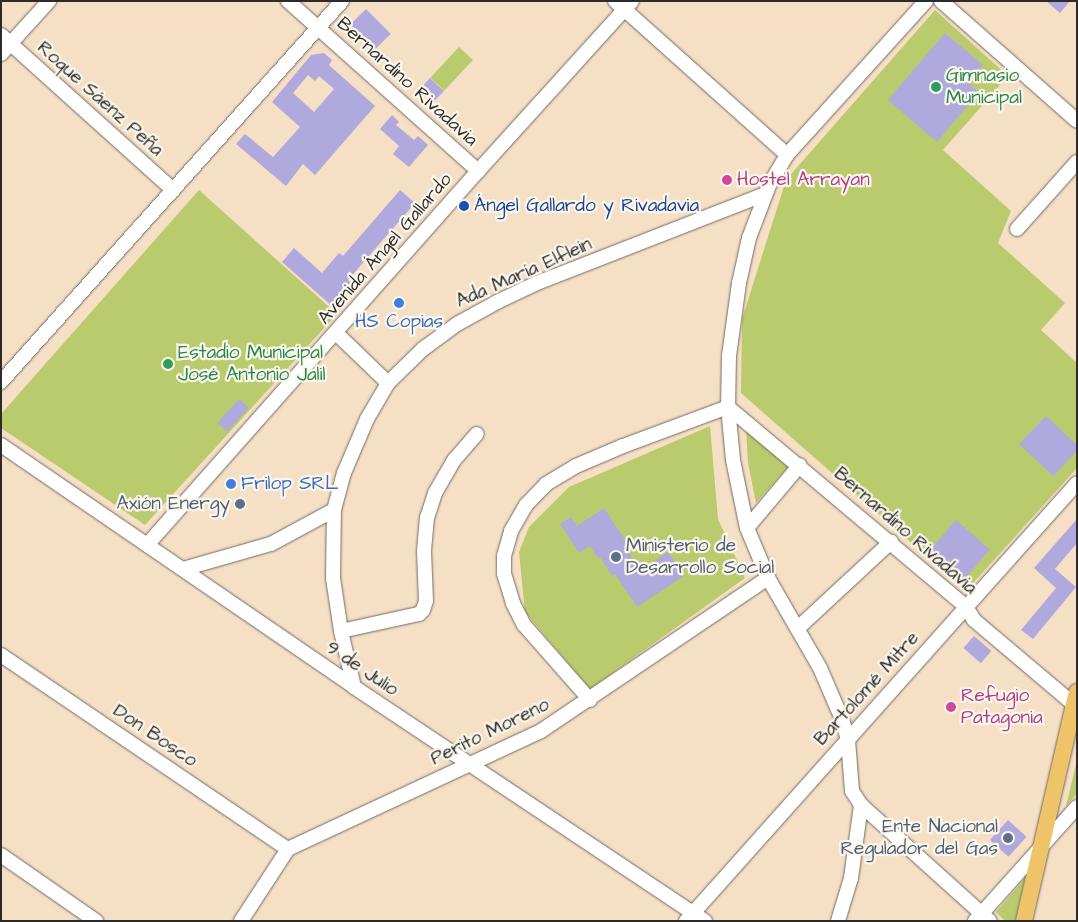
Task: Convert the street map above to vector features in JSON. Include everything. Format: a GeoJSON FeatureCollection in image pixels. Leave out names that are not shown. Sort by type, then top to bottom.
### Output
{"type":"FeatureCollection","features":[{"type":"Feature","properties":{"kind":"main road"},"geometry":{"type":"LineString","coordinates":[[1024,921],[1076,701]]}},
{"type":"Feature","properties":{"kind":"street"},"geometry":{"type":"LineString","coordinates":[[4,44],[48,1]]}},
{"type":"Feature","properties":{"kind":"street","name":"Bernardino Rivadavia"},"geometry":{"type":"LineString","coordinates":[[288,1],[478,171]]}},
{"type":"Feature","properties":{"kind":"street"},"geometry":{"type":"LineString","coordinates":[[1,382],[342,1]]}},
{"type":"Feature","properties":{"kind":"street"},"geometry":{"type":"LineString","coordinates":[[926,1],[787,155],[765,194],[748,238],[739,283],[729,356],[728,406],[733,460],[747,528],[768,578],[820,668],[842,719],[848,740],[852,791],[861,805],[982,918],[1077,807]]}},
{"type":"Feature","properties":{"kind":"street"},"geometry":{"type":"LineString","coordinates":[[941,1],[1077,121]]}},
{"type":"Feature","properties":{"kind":"street"},"geometry":{"type":"LineString","coordinates":[[624,4],[787,155]]}},
{"type":"Feature","properties":{"kind":"street","name":"Avenida Ángel Gallardo"},"geometry":{"type":"LineString","coordinates":[[147,545],[336,333],[624,4]]}},
{"type":"Feature","properties":{"kind":"street","name":"Roque Sáenz Peña"},"geometry":{"type":"LineString","coordinates":[[4,44],[173,190]]}},
{"type":"Feature","properties":{"kind":"street"},"geometry":{"type":"LineString","coordinates":[[1017,229],[1077,162]]}},
{"type":"Feature","properties":{"kind":"street","name":"Ada María Elflein"},"geometry":{"type":"LineString","coordinates":[[354,687],[341,631],[333,578],[334,510],[344,473],[367,419],[388,383],[430,344],[457,324],[497,302],[537,283],[765,194]]}},
{"type":"Feature","properties":{"kind":"street"},"geometry":{"type":"LineString","coordinates":[[336,333],[388,383]]}},
{"type":"Feature","properties":{"kind":"street"},"geometry":{"type":"LineString","coordinates":[[590,700],[524,625],[513,603],[504,573],[504,556],[511,531],[526,505],[546,484],[576,466],[728,406]]}},
{"type":"Feature","properties":{"kind":"street","name":"Bernardino Rivadavia"},"geometry":{"type":"LineString","coordinates":[[728,406],[966,607],[974,620],[1076,701]]}},
{"type":"Feature","properties":{"kind":"street"},"geometry":{"type":"LineString","coordinates":[[341,631],[419,614],[422,610],[426,601],[424,551],[427,518],[435,493],[454,459],[477,434]]}},
{"type":"Feature","properties":{"kind":"street","name":"9 de Julio"},"geometry":{"type":"LineString","coordinates":[[1,445],[695,918]]}},
{"type":"Feature","properties":{"kind":"street"},"geometry":{"type":"LineString","coordinates":[[747,528],[800,465]]}},
{"type":"Feature","properties":{"kind":"street","name":"Bartolomé Mitre"},"geometry":{"type":"LineString","coordinates":[[695,918],[848,740],[1077,483]]}},
{"type":"Feature","properties":{"kind":"street"},"geometry":{"type":"LineString","coordinates":[[183,569],[271,544],[334,510]]}},
{"type":"Feature","properties":{"kind":"street"},"geometry":{"type":"LineString","coordinates":[[798,628],[891,542]]}},
{"type":"Feature","properties":{"kind":"street","name":"Perito Moreno"},"geometry":{"type":"LineString","coordinates":[[288,849],[541,732],[768,578]]}},
{"type":"Feature","properties":{"kind":"street","name":"Don Bosco"},"geometry":{"type":"LineString","coordinates":[[1,655],[288,849]]}},
{"type":"Feature","properties":{"kind":"street"},"geometry":{"type":"LineString","coordinates":[[838,921],[851,878],[861,805]]}},
{"type":"Feature","properties":{"kind":"street"},"geometry":{"type":"LineString","coordinates":[[241,921],[288,849]]}},
{"type":"Feature","properties":{"kind":"street"},"geometry":{"type":"LineString","coordinates":[[1,855],[96,921]]}},
{"type":"Feature","properties":{"kind":"green space"},"geometry":{"type":"Polygon","coordinates":[[[935,10],[1008,76],[943,150],[1011,211],[998,243],[1065,303],[1041,330],[1077,363],[1077,468],[966,591],[741,393],[742,319],[786,180],[935,10]]]}},
{"type":"Feature","properties":{"kind":"green space"},"geometry":{"type":"Polygon","coordinates":[[[459,47],[473,60],[444,91],[430,78],[459,47]]]}},
{"type":"Feature","properties":{"kind":"green space","name":"Estadio Municipal José Antonio Jalil"},"geometry":{"type":"Polygon","coordinates":[[[199,190],[337,314],[145,525],[1,428],[1,414],[199,190]]]}},
{"type":"Feature","properties":{"kind":"green space"},"geometry":{"type":"Polygon","coordinates":[[[710,426],[718,519],[745,578],[590,689],[525,612],[519,552],[529,527],[569,487],[710,426]]]}},
{"type":"Feature","properties":{"kind":"green space"},"geometry":{"type":"Polygon","coordinates":[[[746,429],[789,466],[756,503],[748,463],[746,429]]]}},
{"type":"Feature","properties":{"kind":"green space"},"geometry":{"type":"Polygon","coordinates":[[[1077,760],[1077,794],[1066,806],[1077,760]]]}},
{"type":"Feature","properties":{"kind":"green space"},"geometry":{"type":"Polygon","coordinates":[[[1025,878],[1015,921],[1005,921],[996,912],[1025,878]]]}},
{"type":"Feature","properties":{"kind":"building"},"geometry":{"type":"Polygon","coordinates":[[[1046,1],[1070,1],[1060,13],[1046,1]]]}},
{"type":"Feature","properties":{"kind":"building"},"geometry":{"type":"Polygon","coordinates":[[[366,9],[391,34],[375,49],[350,25],[366,9]]]}},
{"type":"Feature","properties":{"kind":"building","name":"Gimnasio Municipal"},"geometry":{"type":"Polygon","coordinates":[[[945,33],[983,65],[968,83],[979,92],[937,142],[888,100],[945,33]]]}},
{"type":"Feature","properties":{"kind":"building"},"geometry":{"type":"Polygon","coordinates":[[[324,53],[332,60],[329,65],[375,106],[315,175],[303,164],[286,186],[236,144],[245,134],[273,157],[300,127],[272,102],[311,55],[324,53]],[[308,75],[293,93],[314,112],[334,89],[319,76],[315,81],[308,75]]]}},
{"type":"Feature","properties":{"kind":"building"},"geometry":{"type":"Polygon","coordinates":[[[430,78],[444,91],[433,103],[419,90],[430,78]]]}},
{"type":"Feature","properties":{"kind":"building"},"geometry":{"type":"Polygon","coordinates":[[[392,115],[399,122],[396,125],[414,140],[418,136],[428,145],[409,167],[393,154],[399,146],[380,129],[392,115]]]}},
{"type":"Feature","properties":{"kind":"building"},"geometry":{"type":"Polygon","coordinates":[[[400,190],[415,203],[348,280],[352,284],[332,306],[282,262],[294,248],[322,273],[339,253],[343,256],[400,190]]]}},
{"type":"Feature","properties":{"kind":"building"},"geometry":{"type":"Polygon","coordinates":[[[239,399],[249,408],[227,431],[218,423],[239,399]]]}},
{"type":"Feature","properties":{"kind":"building"},"geometry":{"type":"Polygon","coordinates":[[[1046,416],[1077,445],[1077,451],[1053,476],[1019,444],[1046,416]]]}},
{"type":"Feature","properties":{"kind":"building","name":"Ministerio de Desarrollo Social"},"geometry":{"type":"Polygon","coordinates":[[[604,508],[631,549],[628,551],[640,570],[668,552],[685,575],[637,607],[615,574],[612,576],[600,557],[598,558],[590,546],[579,553],[560,524],[571,517],[577,526],[604,508]]]}},
{"type":"Feature","properties":{"kind":"building"},"geometry":{"type":"Polygon","coordinates":[[[1077,519],[1077,543],[1055,569],[1076,587],[1033,639],[1021,630],[1056,588],[1034,568],[1077,519]]]}},
{"type":"Feature","properties":{"kind":"building"},"geometry":{"type":"Polygon","coordinates":[[[956,520],[990,550],[965,578],[931,549],[956,520]]]}},
{"type":"Feature","properties":{"kind":"building"},"geometry":{"type":"Polygon","coordinates":[[[974,636],[991,651],[981,663],[964,648],[974,636]]]}},
{"type":"Feature","properties":{"kind":"building","name":"Ente Nacional Regulador del Gas"},"geometry":{"type":"Polygon","coordinates":[[[1008,820],[1027,837],[1009,857],[990,840],[1008,820]]]}},
{"type":"Feature","properties":{"kind":"place","name":"Gimnasio Municipal"},"geometry":{"type":"Point","coordinates":[936,87]}},
{"type":"Feature","properties":{"kind":"place","name":"Hostel Arrayan"},"geometry":{"type":"Point","coordinates":[727,180]}},
{"type":"Feature","properties":{"kind":"place","name":"Ángel Gallardo y Rivadavia"},"geometry":{"type":"Point","coordinates":[464,206]}},
{"type":"Feature","properties":{"kind":"place","name":"HS Copias"},"geometry":{"type":"Point","coordinates":[399,303]}},
{"type":"Feature","properties":{"kind":"place","name":"Estadio Municipal José Antonio Jalil"},"geometry":{"type":"Point","coordinates":[168,364]}},
{"type":"Feature","properties":{"kind":"place","name":"Frilop SRL"},"geometry":{"type":"Point","coordinates":[231,484]}},
{"type":"Feature","properties":{"kind":"place","name":"Axión Energy"},"geometry":{"type":"Point","coordinates":[240,504]}},
{"type":"Feature","properties":{"kind":"place","name":"Ministerio de Desarrollo Social"},"geometry":{"type":"Point","coordinates":[616,557]}},
{"type":"Feature","properties":{"kind":"place","name":"Refugio Patagonia"},"geometry":{"type":"Point","coordinates":[951,707]}},
{"type":"Feature","properties":{"kind":"place","name":"Ente Nacional Regulador del Gas"},"geometry":{"type":"Point","coordinates":[1008,838]}}]}
